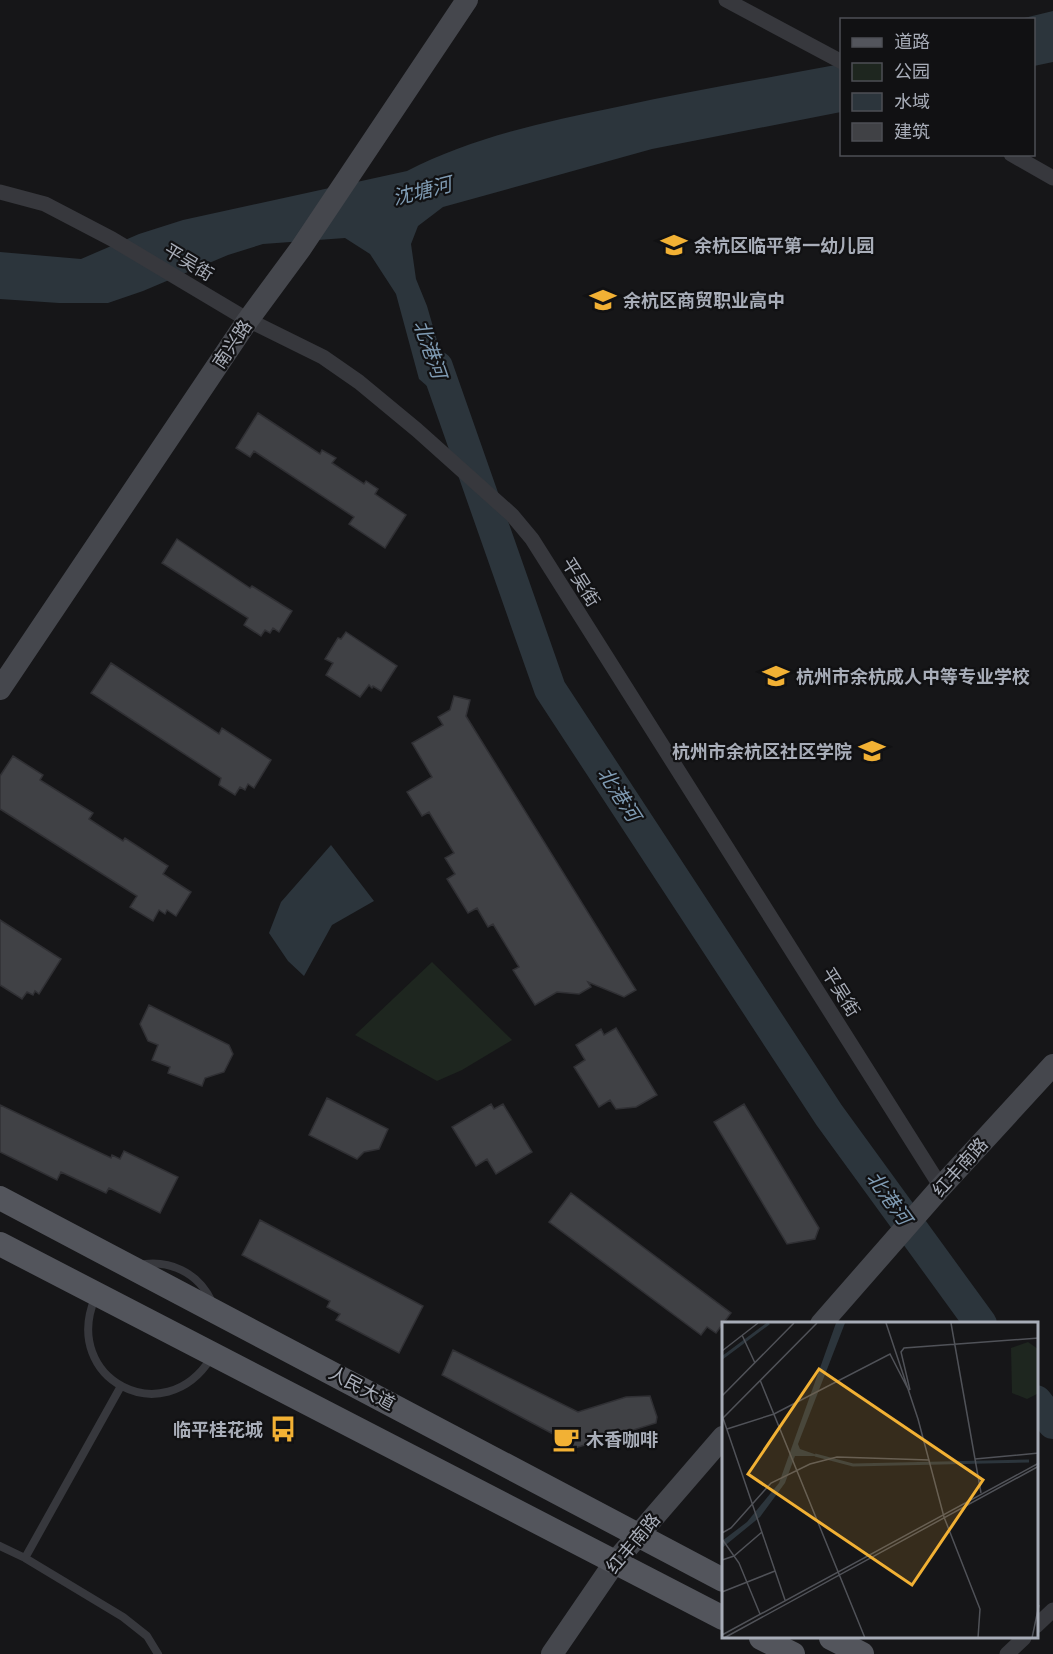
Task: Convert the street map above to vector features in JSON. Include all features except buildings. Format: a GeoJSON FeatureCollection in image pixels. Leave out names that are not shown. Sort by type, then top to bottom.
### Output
{"type":"FeatureCollection","features":[{"type":"Feature","properties":{"kind":"main road","name":"人民大道"},"geometry":{"type":"LineString","coordinates":[[0,1198],[722,1579]]}},
{"type":"Feature","properties":{"kind":"main road","name":"人民大道"},"geometry":{"type":"LineString","coordinates":[[0,1244],[722,1617]]}},
{"type":"Feature","properties":{"kind":"main road"},"geometry":{"type":"LineString","coordinates":[[763,1639],[793,1654]]}},
{"type":"Feature","properties":{"kind":"main road"},"geometry":{"type":"LineString","coordinates":[[833,1639],[862,1654]]}},
{"type":"Feature","properties":{"kind":"street","name":"南兴路"},"geometry":{"type":"LineString","coordinates":[[0,689],[467,0]]}},
{"type":"Feature","properties":{"kind":"street"},"geometry":{"type":"LineString","coordinates":[[726,0],[840,61]]}},
{"type":"Feature","properties":{"kind":"street"},"geometry":{"type":"LineString","coordinates":[[1014,156],[1053,178]]}},
{"type":"Feature","properties":{"kind":"street","name":"平吴街"},"geometry":{"type":"LineString","coordinates":[[0,192],[45,204],[112,239],[248,320],[323,357],[359,382],[428,439],[512,515],[532,540],[941,1187]]}},
{"type":"Feature","properties":{"kind":"street","name":"红丰南路"},"geometry":{"type":"LineString","coordinates":[[824,1322],[941,1187],[1053,1065]]}},
{"type":"Feature","properties":{"kind":"street","name":"红丰南路"},"geometry":{"type":"LineString","coordinates":[[552,1654],[615,1562],[722,1438]]}},
{"type":"Feature","properties":{"kind":"street"},"geometry":{"type":"LineString","coordinates":[[1038,1624],[1053,1610]]}},
{"type":"Feature","properties":{"kind":"street"},"geometry":{"type":"LineString","coordinates":[[1007,1654],[1023,1639]]}},
{"type":"Feature","properties":{"kind":"lane"},"geometry":{"type":"LineString","coordinates":[[131,1266],[151,1262],[172,1265],[192,1275],[207,1291],[216,1311]]}},
{"type":"Feature","properties":{"kind":"lane"},"geometry":{"type":"LineString","coordinates":[[96,1294],[88,1313],[87,1334],[98,1364],[121,1386],[141,1393],[164,1393],[174,1390],[184,1386],[201,1373],[213,1354]]}},
{"type":"Feature","properties":{"kind":"lane"},"geometry":{"type":"LineString","coordinates":[[25,1558],[121,1386]]}},
{"type":"Feature","properties":{"kind":"lane"},"geometry":{"type":"LineString","coordinates":[[0,1546],[25,1558],[123,1617],[147,1636],[158,1654]]}},
{"type":"Feature","properties":{"kind":"green space"},"geometry":{"type":"Polygon","coordinates":[[[432,962],[512,1040],[462,1070],[437,1081],[355,1035],[432,962]]]}},
{"type":"Feature","properties":{"kind":"water"},"geometry":{"type":"Polygon","coordinates":[[[1053,11],[1053,62],[1035,66],[1035,18],[1024,18],[1053,11]]]}},
{"type":"Feature","properties":{"kind":"water","name":"沈塘河"},"geometry":{"type":"Polygon","coordinates":[[[840,64],[840,112],[652,149],[443,207],[418,226],[411,244],[416,279],[427,306],[458,413],[419,379],[396,294],[370,254],[345,238],[263,244],[228,255],[143,291],[108,303],[59,303],[0,299],[0,252],[81,259],[139,234],[183,220],[407,171],[457,149],[509,132],[673,96],[840,64]]]}},
{"type":"Feature","properties":{"kind":"water"},"geometry":{"type":"Polygon","coordinates":[[[331,845],[374,901],[332,925],[304,976],[288,961],[269,933],[281,902],[331,845]]]}},
{"type":"Feature","properties":{"kind":"waterway","name":"北港河"},"geometry":{"type":"LineString","coordinates":[[437,367],[550,689],[829,1115],[980,1322]]}},
{"type":"Feature","properties":{"kind":"waterway","name":"北港河"},"geometry":{"type":"LineString","coordinates":[[1038,1404],[1053,1423]]}},
{"type":"Feature","properties":{"kind":"place","name":"余杭区临平第一幼儿园"},"geometry":{"type":"Point","coordinates":[674,245]}},
{"type":"Feature","properties":{"kind":"place","name":"余杭区商贸职业高中"},"geometry":{"type":"Point","coordinates":[603,300]}},
{"type":"Feature","properties":{"kind":"place","name":"杭州市余杭成人中等专业学校"},"geometry":{"type":"Point","coordinates":[776,676]}},
{"type":"Feature","properties":{"kind":"place","name":"杭州市余杭区社区学院"},"geometry":{"type":"Point","coordinates":[872,751]}},
{"type":"Feature","properties":{"kind":"place","name":"临平桂花城"},"geometry":{"type":"Point","coordinates":[283,1429]}},
{"type":"Feature","properties":{"kind":"place","name":"木香咖啡"},"geometry":{"type":"Point","coordinates":[566,1439]}}]}
